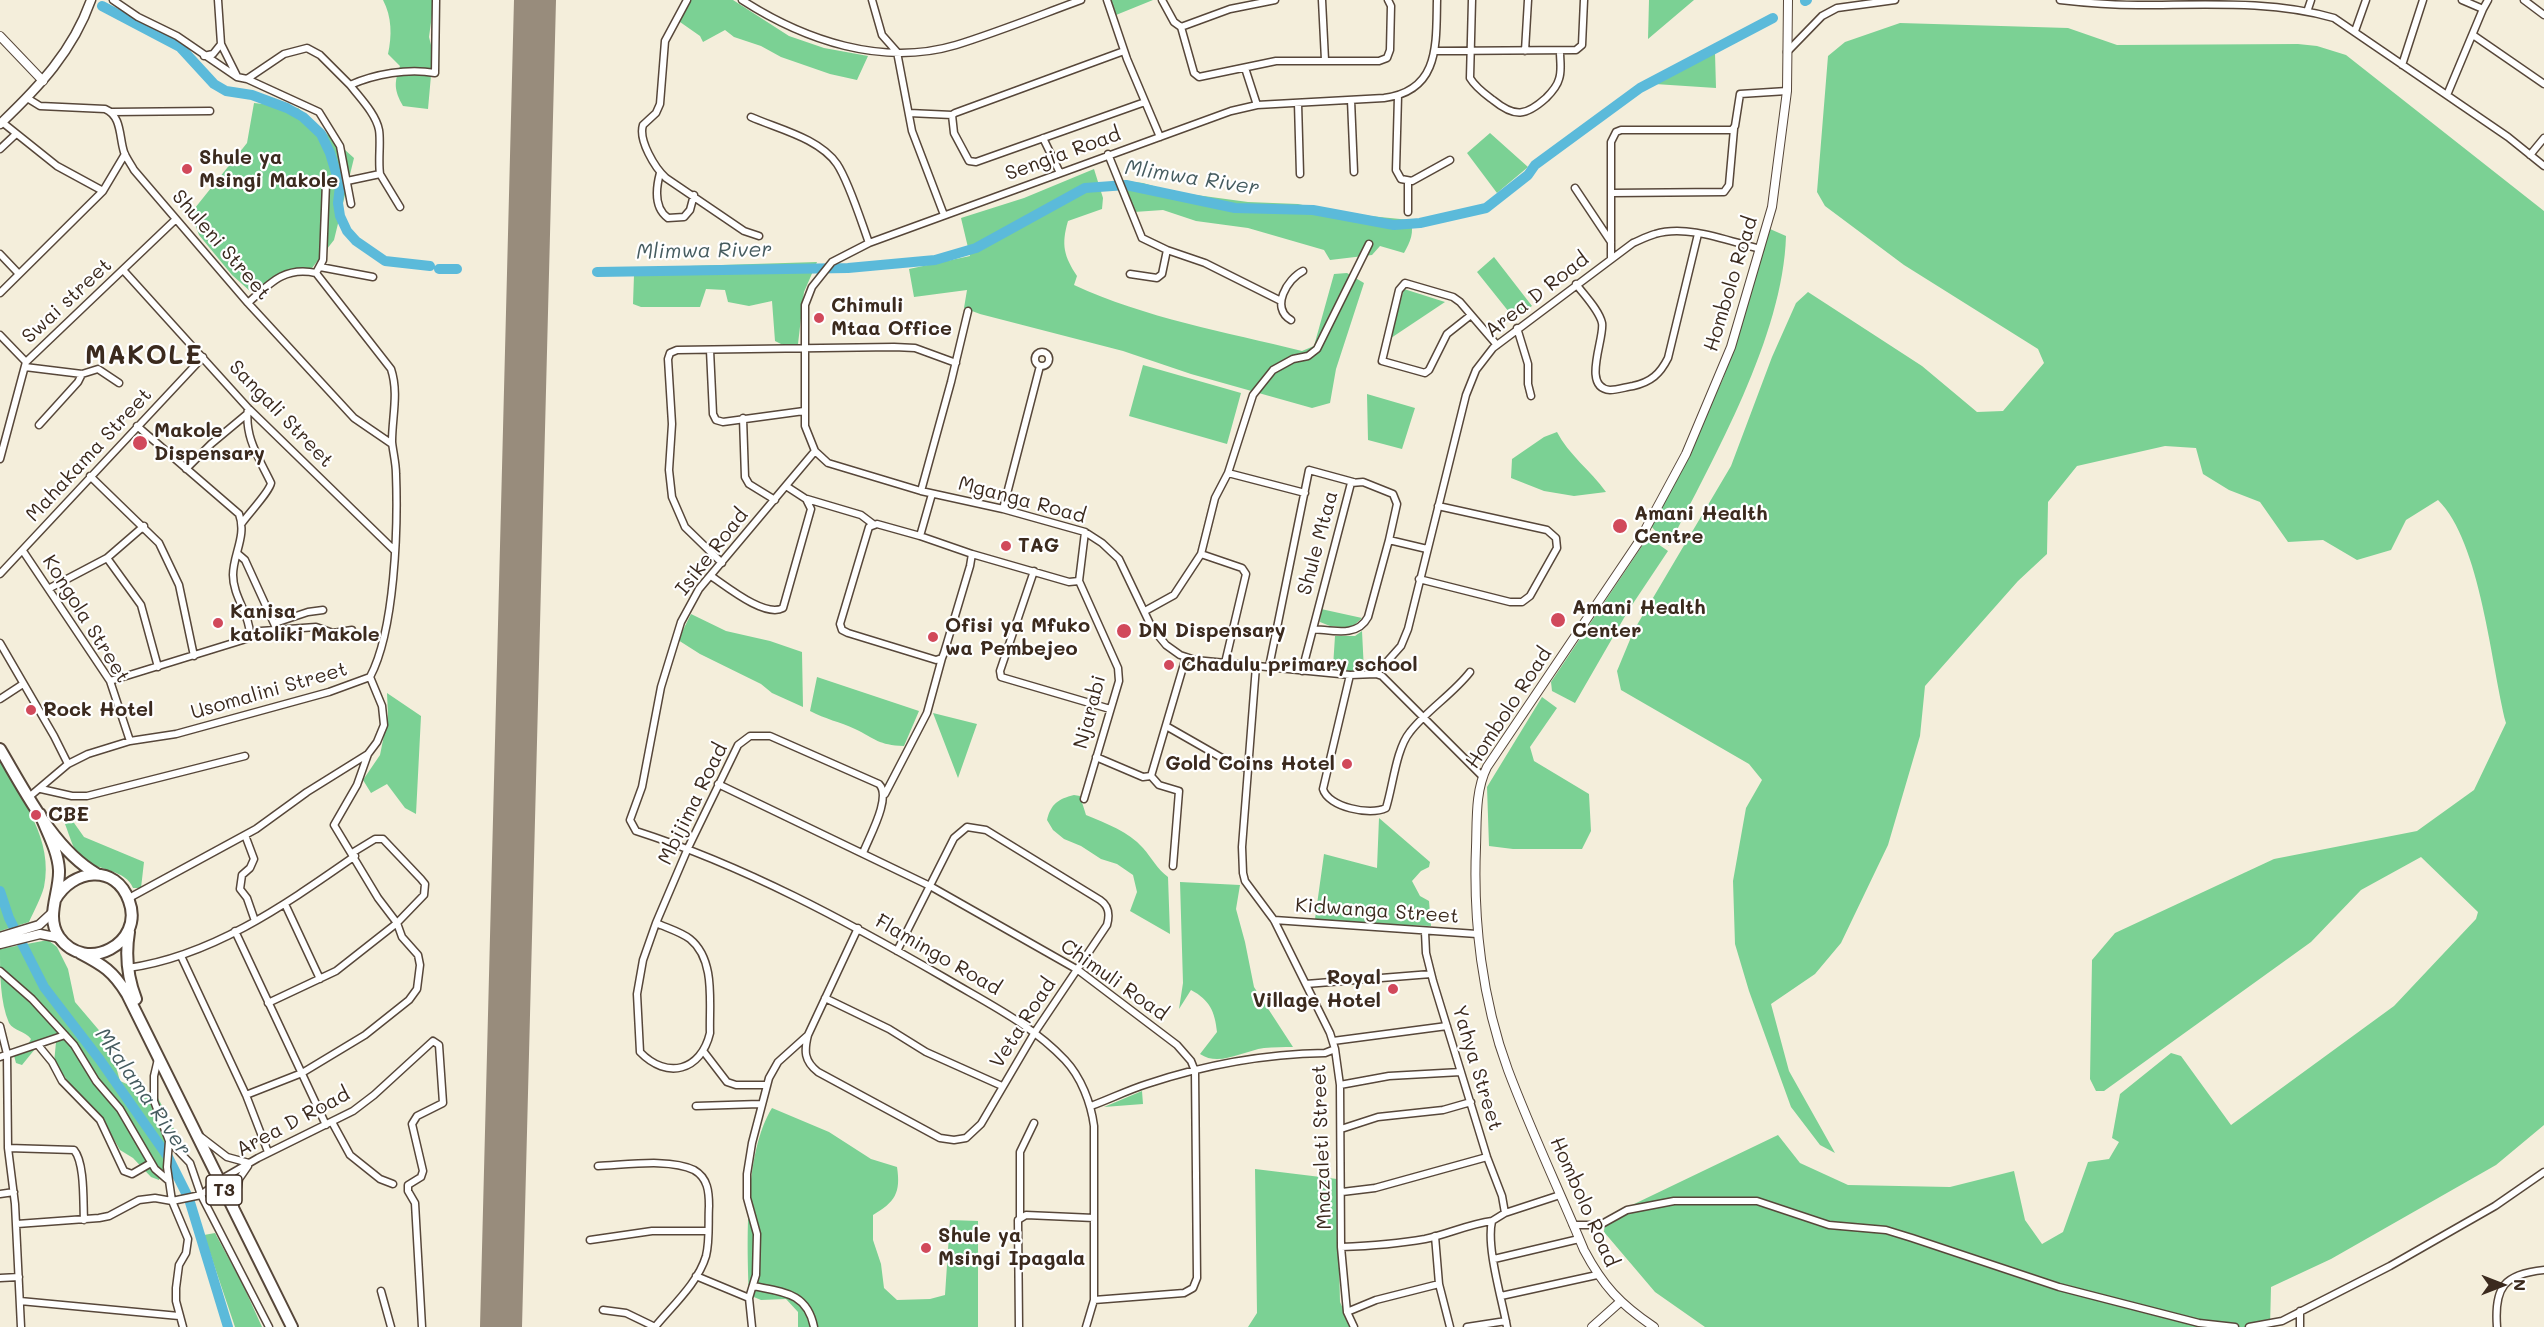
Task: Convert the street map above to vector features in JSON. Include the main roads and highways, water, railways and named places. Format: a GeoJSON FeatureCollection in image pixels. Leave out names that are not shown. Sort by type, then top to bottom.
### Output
{"type":"FeatureCollection","features":[{"type":"Feature","properties":{"kind":"highway"},"geometry":{"type":"LineString","coordinates":[[0,749],[40,814],[81,865],[98,875]]}},
{"type":"Feature","properties":{"kind":"highway"},"geometry":{"type":"LineString","coordinates":[[40,814],[57,859],[59,879],[52,913],[55,930],[60,938]]}},
{"type":"Feature","properties":{"kind":"highway"},"geometry":{"type":"LineString","coordinates":[[55,900],[60,891],[76,877],[98,875]]}},
{"type":"Feature","properties":{"kind":"highway","name":"T3"},"geometry":{"type":"LineString","coordinates":[[98,875],[116,882],[129,898],[132,918],[126,950],[129,981],[158,1054]]}},
{"type":"Feature","properties":{"kind":"highway"},"geometry":{"type":"LineString","coordinates":[[80,953],[92,955],[115,948],[129,928]]}},
{"type":"Feature","properties":{"kind":"highway","name":"T3"},"geometry":{"type":"LineString","coordinates":[[60,938],[72,949],[104,965],[116,975],[158,1054],[292,1327]]}},
{"type":"Feature","properties":{"kind":"main road"},"geometry":{"type":"LineString","coordinates":[[1,123],[43,81],[75,38],[91,0]]}},
{"type":"Feature","properties":{"kind":"main road"},"geometry":{"type":"LineString","coordinates":[[2,940],[25,933],[39,925],[52,913]]}},
{"type":"Feature","properties":{"kind":"main road"},"geometry":{"type":"LineString","coordinates":[[25,933],[60,938]]}},
{"type":"Feature","properties":{"kind":"waterway","name":"Mlimwa River"},"geometry":{"type":"LineString","coordinates":[[102,6],[180,47],[214,84],[226,91],[252,95],[287,108],[303,117],[321,134],[330,153],[340,186],[338,203],[340,216],[347,231],[356,241],[385,261],[430,266]]}},
{"type":"Feature","properties":{"kind":"waterway","name":"Mlimwa River"},"geometry":{"type":"LineString","coordinates":[[597,272],[848,268],[935,260],[976,248],[1085,188],[1126,185],[1235,208],[1313,210],[1394,225],[1420,223],[1486,208],[1528,175],[1535,165],[1640,88],[1773,18]]}},
{"type":"Feature","properties":{"kind":"waterway","name":"Mlimwa River"},"geometry":{"type":"LineString","coordinates":[[439,269],[457,269]]}},
{"type":"Feature","properties":{"kind":"waterway","name":"Mkalama River"},"geometry":{"type":"LineString","coordinates":[[0,891],[9,918],[44,987],[100,1060],[168,1157],[189,1199],[228,1327]]}},
{"type":"Feature","properties":{"kind":"place","name":"Shule ya Msingi Makole"},"geometry":{"type":"Point","coordinates":[187,169]}},
{"type":"Feature","properties":{"kind":"place","name":"Chimuli Mtaa Office"},"geometry":{"type":"Point","coordinates":[819,318]}},
{"type":"Feature","properties":{"kind":"place","name":"Makole Dispensary"},"geometry":{"type":"Point","coordinates":[140,443]}},
{"type":"Feature","properties":{"kind":"place","name":"Amani Health Centre"},"geometry":{"type":"Point","coordinates":[1620,526]}},
{"type":"Feature","properties":{"kind":"place","name":"TAG"},"geometry":{"type":"Point","coordinates":[1006,546]}},
{"type":"Feature","properties":{"kind":"place","name":"Amani Health Center"},"geometry":{"type":"Point","coordinates":[1558,620]}},
{"type":"Feature","properties":{"kind":"place","name":"Kanisa katoliki Makole"},"geometry":{"type":"Point","coordinates":[218,623]}},
{"type":"Feature","properties":{"kind":"place","name":"DN Dispensary"},"geometry":{"type":"Point","coordinates":[1124,631]}},
{"type":"Feature","properties":{"kind":"place","name":"Ofisi ya Mfuko wa Pembejeo"},"geometry":{"type":"Point","coordinates":[933,637]}},
{"type":"Feature","properties":{"kind":"place","name":"Chadulu primary school"},"geometry":{"type":"Point","coordinates":[1169,665]}},
{"type":"Feature","properties":{"kind":"place","name":"Rock Hotel"},"geometry":{"type":"Point","coordinates":[31,710]}},
{"type":"Feature","properties":{"kind":"place","name":"Gold Coins Hotel"},"geometry":{"type":"Point","coordinates":[1347,764]}},
{"type":"Feature","properties":{"kind":"place","name":"CBE"},"geometry":{"type":"Point","coordinates":[36,815]}},
{"type":"Feature","properties":{"kind":"place","name":"Royal Village Hotel"},"geometry":{"type":"Point","coordinates":[1393,989]}},
{"type":"Feature","properties":{"kind":"place","name":"Shule ya Msingi Ipagala"},"geometry":{"type":"Point","coordinates":[926,1248]}},
{"type":"Feature","properties":{"kind":"district","name":"MAKOLE"},"geometry":{"type":"Point","coordinates":[144,356]}}]}
